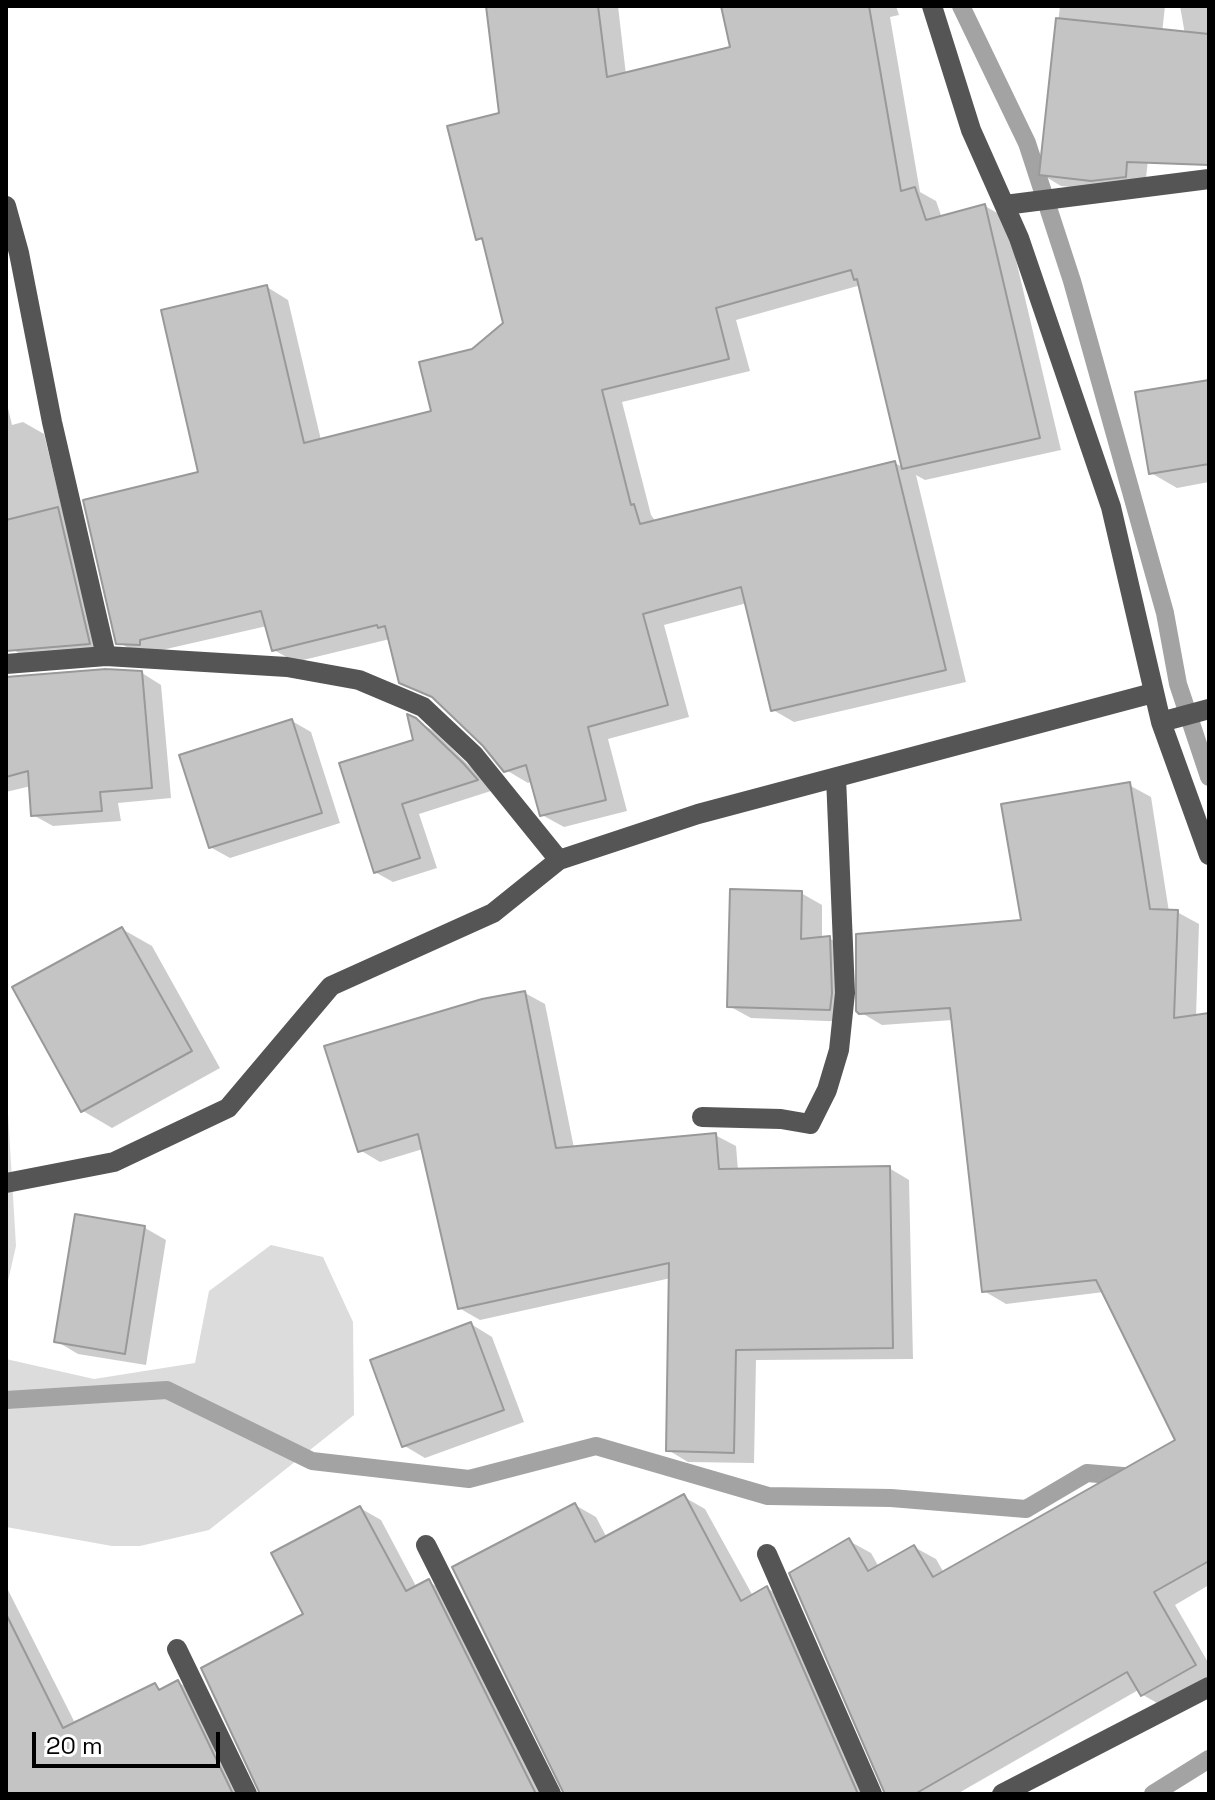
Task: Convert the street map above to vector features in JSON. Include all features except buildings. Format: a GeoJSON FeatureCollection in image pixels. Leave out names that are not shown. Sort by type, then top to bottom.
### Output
{"type":"FeatureCollection","features":[{"type":"Feature","properties":{"kind":"street"},"geometry":{"type":"LineString","coordinates":[[932,6],[971,130],[1019,238],[1111,507],[1153,693],[1168,719],[1209,855]]}},
{"type":"Feature","properties":{"kind":"street"},"geometry":{"type":"LineString","coordinates":[[1005,205],[1209,179]]}},
{"type":"Feature","properties":{"kind":"street"},"geometry":{"type":"LineString","coordinates":[[6,206],[19,253],[52,422],[106,656]]}},
{"type":"Feature","properties":{"kind":"street"},"geometry":{"type":"LineString","coordinates":[[6,664],[106,656],[287,667],[359,680],[423,707],[474,755],[559,860]]}},
{"type":"Feature","properties":{"kind":"street"},"geometry":{"type":"LineString","coordinates":[[6,1183],[114,1162],[228,1108],[331,986],[493,913],[559,860],[698,814],[1153,693]]}},
{"type":"Feature","properties":{"kind":"street"},"geometry":{"type":"LineString","coordinates":[[1168,719],[1208,709]]}},
{"type":"Feature","properties":{"kind":"street"},"geometry":{"type":"LineString","coordinates":[[702,1117],[781,1119],[810,1124],[827,1090],[839,1050],[845,993],[836,777]]}},
{"type":"Feature","properties":{"kind":"street"},"geometry":{"type":"LineString","coordinates":[[426,1545],[551,1794]]}},
{"type":"Feature","properties":{"kind":"street"},"geometry":{"type":"LineString","coordinates":[[767,1554],[872,1794]]}},
{"type":"Feature","properties":{"kind":"street"},"geometry":{"type":"LineString","coordinates":[[177,1649],[247,1794]]}},
{"type":"Feature","properties":{"kind":"street"},"geometry":{"type":"LineString","coordinates":[[1002,1794],[1209,1687]]}},
{"type":"Feature","properties":{"kind":"shaded area"},"geometry":{"type":"Polygon","coordinates":[[[6,1080],[16,1246],[6,1290],[6,1080]]]}},
{"type":"Feature","properties":{"kind":"shaded area"},"geometry":{"type":"Polygon","coordinates":[[[271,1245],[323,1257],[353,1322],[354,1415],[209,1530],[140,1546],[112,1546],[6,1527],[6,1359],[94,1379],[195,1363],[209,1291],[271,1245]]]}},
{"type":"Feature","properties":{"kind":"waterway"},"geometry":{"type":"LineString","coordinates":[[961,6],[1027,143],[1072,281],[1165,613],[1178,684],[1209,777]]}},
{"type":"Feature","properties":{"kind":"waterway"},"geometry":{"type":"LineString","coordinates":[[6,1400],[167,1390],[312,1461],[469,1479],[596,1446],[768,1496],[891,1498],[1026,1509],[1087,1473],[1135,1477]]}},
{"type":"Feature","properties":{"kind":"waterway"},"geometry":{"type":"LineString","coordinates":[[1153,1794],[1209,1759]]}}]}
